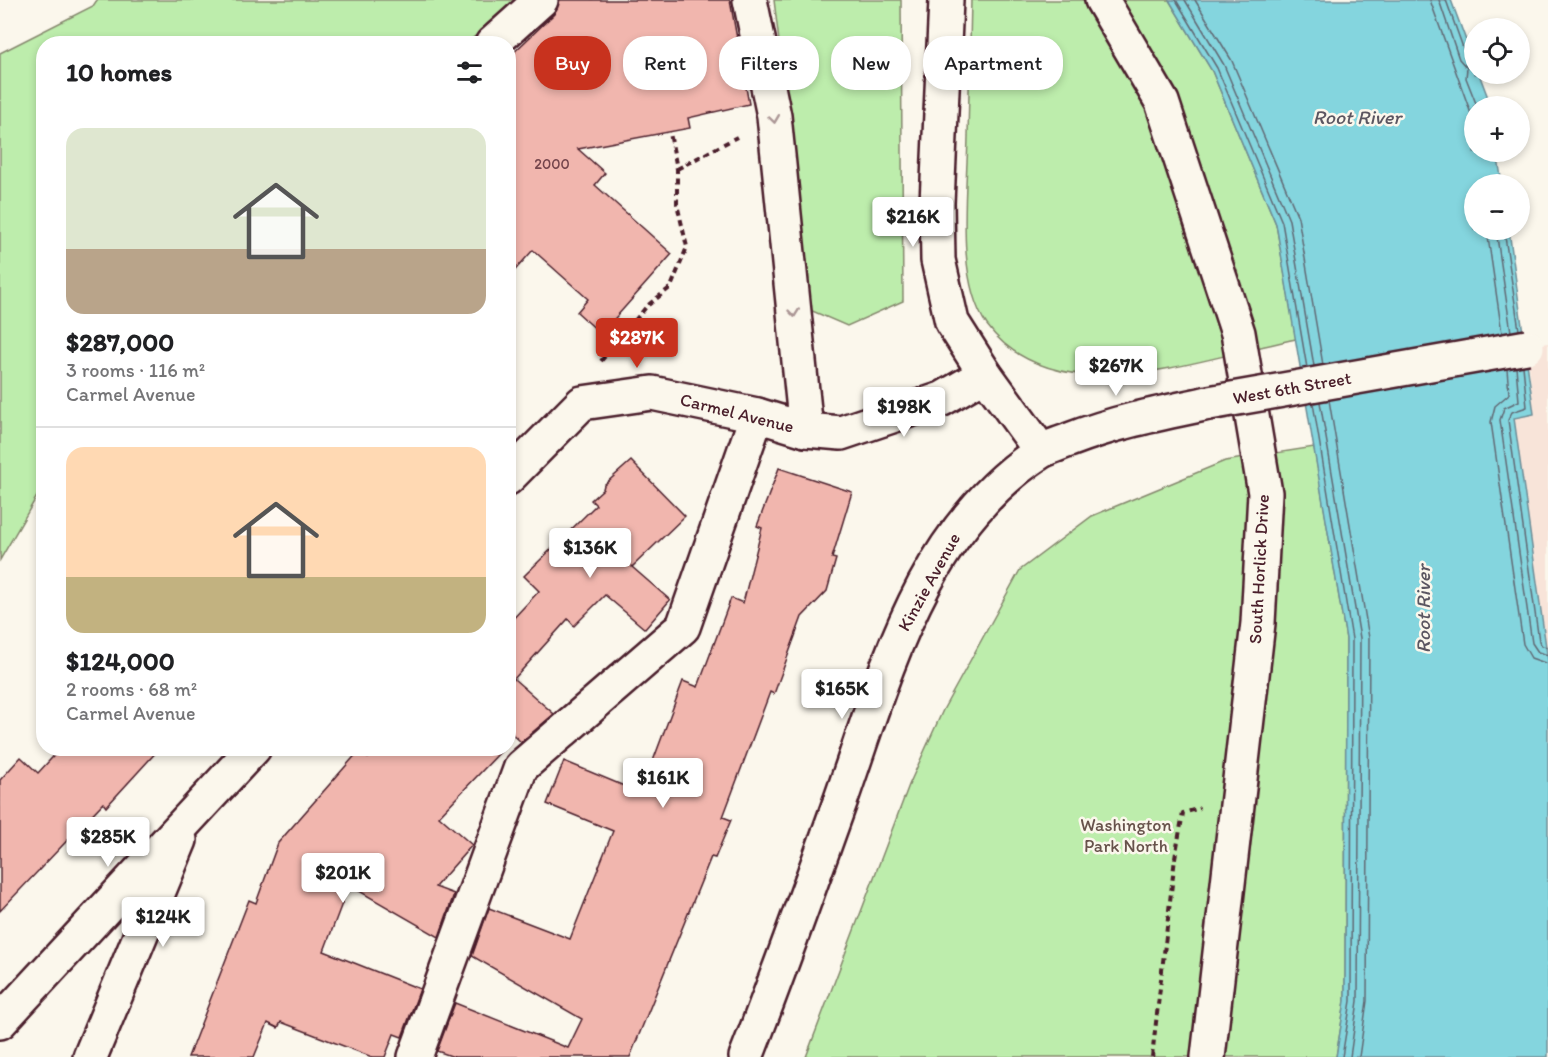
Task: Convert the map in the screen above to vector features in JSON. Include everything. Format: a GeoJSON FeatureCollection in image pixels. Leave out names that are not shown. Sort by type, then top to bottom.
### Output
{"type":"FeatureCollection","features":[{"type":"Feature","properties":{"kind":"street"},"geometry":{"type":"LineString","coordinates":[[501,36],[541,0]]}},
{"type":"Feature","properties":{"kind":"street"},"geometry":{"type":"LineString","coordinates":[[750,0],[774,116],[807,430]]}},
{"type":"Feature","properties":{"kind":"street"},"geometry":{"type":"LineString","coordinates":[[946,0],[937,203],[938,260],[952,322],[985,374],[1041,451]]}},
{"type":"Feature","properties":{"kind":"street","name":"South Horlick Drive"},"geometry":{"type":"LineString","coordinates":[[1102,0],[1162,102],[1238,333],[1265,493],[1258,623],[1208,1057]]}},
{"type":"Feature","properties":{"kind":"street","name":"West 6th Street"},"geometry":{"type":"LineString","coordinates":[[1041,451],[1092,431],[1145,415],[1538,345]]}},
{"type":"Feature","properties":{"kind":"street","name":"Carmel Avenue"},"geometry":{"type":"LineString","coordinates":[[582,403],[652,393],[757,415],[807,430],[842,433],[942,399],[985,374]]}},
{"type":"Feature","properties":{"kind":"street"},"geometry":{"type":"LineString","coordinates":[[516,470],[582,403]]}},
{"type":"Feature","properties":{"kind":"street"},"geometry":{"type":"LineString","coordinates":[[415,1057],[521,767],[683,627],[757,415]]}},
{"type":"Feature","properties":{"kind":"street","name":"Kinzie Avenue"},"geometry":{"type":"LineString","coordinates":[[746,1057],[786,954],[906,620],[945,546],[971,513],[1041,451]]}},
{"type":"Feature","properties":{"kind":"street"},"geometry":{"type":"LineString","coordinates":[[0,1022],[247,756]]}},
{"type":"Feature","properties":{"kind":"street"},"geometry":{"type":"LineString","coordinates":[[90,1057],[188,820]]}},
{"type":"Feature","properties":{"kind":"path"},"geometry":{"type":"LineString","coordinates":[[677,169],[774,116]]}},
{"type":"Feature","properties":{"kind":"path"},"geometry":{"type":"LineString","coordinates":[[582,403],[602,359],[648,306],[671,286],[687,247],[677,204],[677,169],[670,132]]}},
{"type":"Feature","properties":{"kind":"shaded area"},"geometry":{"type":"Polygon","coordinates":[[[1548,343],[1548,661],[1514,418],[1534,414],[1527,347],[1548,343]]]}},
{"type":"Feature","properties":{"kind":"green space"},"geometry":{"type":"Polygon","coordinates":[[[97,0],[531,0],[476,36],[36,36],[36,498],[0,560],[0,53],[93,6],[97,0]]]}},
{"type":"Feature","properties":{"kind":"green space"},"geometry":{"type":"Polygon","coordinates":[[[774,0],[901,0],[901,36],[831,36],[831,90],[902,90],[903,301],[847,326],[803,307],[785,90],[819,90],[819,36],[778,36],[774,0]]]}},
{"type":"Feature","properties":{"kind":"green space"},"geometry":{"type":"Polygon","coordinates":[[[971,0],[1169,0],[1212,71],[1276,224],[1296,339],[1171,368],[1099,376],[1067,372],[1037,364],[1023,357],[998,338],[987,325],[977,306],[970,284],[967,259],[965,208],[969,90],[1063,90],[1063,36],[970,36],[971,0]]]}},
{"type":"Feature","properties":{"kind":"green space","name":"Washington Park North"},"geometry":{"type":"Polygon","coordinates":[[[1314,447],[1346,639],[1345,1001],[1336,1057],[806,1057],[909,785],[943,710],[1020,570],[1092,516],[1225,461],[1314,447]]]}},
{"type":"Feature","properties":{"kind":"water","name":"Root River"},"geometry":{"type":"Polygon","coordinates":[[[1169,0],[1451,0],[1464,35],[1464,84],[1483,84],[1487,96],[1464,96],[1464,162],[1499,162],[1500,174],[1464,174],[1464,240],[1510,240],[1534,414],[1514,418],[1548,661],[1548,1057],[1336,1057],[1345,1001],[1346,639],[1276,224],[1212,71],[1169,0]]]}},
{"type":"Feature","properties":{"kind":"building"},"geometry":{"type":"Polygon","coordinates":[[[560,0],[730,0],[737,36],[719,36],[719,90],[746,90],[749,104],[688,118],[690,128],[578,149],[605,173],[595,185],[672,254],[601,334],[577,312],[588,299],[533,250],[516,269],[516,50],[554,14],[560,0]]]}},
{"type":"Feature","properties":{"kind":"building"},"geometry":{"type":"Polygon","coordinates":[[[631,461],[685,516],[632,567],[670,600],[645,629],[605,595],[574,626],[568,619],[516,677],[516,615],[539,591],[524,576],[596,505],[591,500],[603,489],[604,485],[631,461]]]}},
{"type":"Feature","properties":{"kind":"building"},"geometry":{"type":"Polygon","coordinates":[[[779,468],[852,492],[832,558],[836,559],[827,591],[802,617],[774,694],[770,692],[723,817],[731,820],[715,858],[711,857],[630,1057],[454,1057],[437,1051],[455,1003],[568,1048],[582,1019],[472,956],[489,908],[570,939],[613,831],[547,804],[564,761],[641,793],[683,681],[698,687],[731,598],[743,603],[762,528],[757,526],[779,468]]]}},
{"type":"Feature","properties":{"kind":"building"},"geometry":{"type":"Polygon","coordinates":[[[516,681],[554,714],[521,742],[516,737],[516,681]]]}},
{"type":"Feature","properties":{"kind":"building"},"geometry":{"type":"Polygon","coordinates":[[[54,756],[153,756],[106,807],[103,803],[0,911],[0,780],[21,757],[38,773],[54,756]]]}},
{"type":"Feature","properties":{"kind":"building"},"geometry":{"type":"Polygon","coordinates":[[[355,756],[368,758],[369,756],[496,756],[439,816],[472,845],[435,887],[454,894],[439,937],[349,885],[324,951],[420,989],[402,1037],[394,1034],[385,1057],[372,1057],[281,1022],[278,1028],[268,1023],[254,1057],[188,1057],[249,900],[256,903],[278,843],[355,756]]]}}]}
